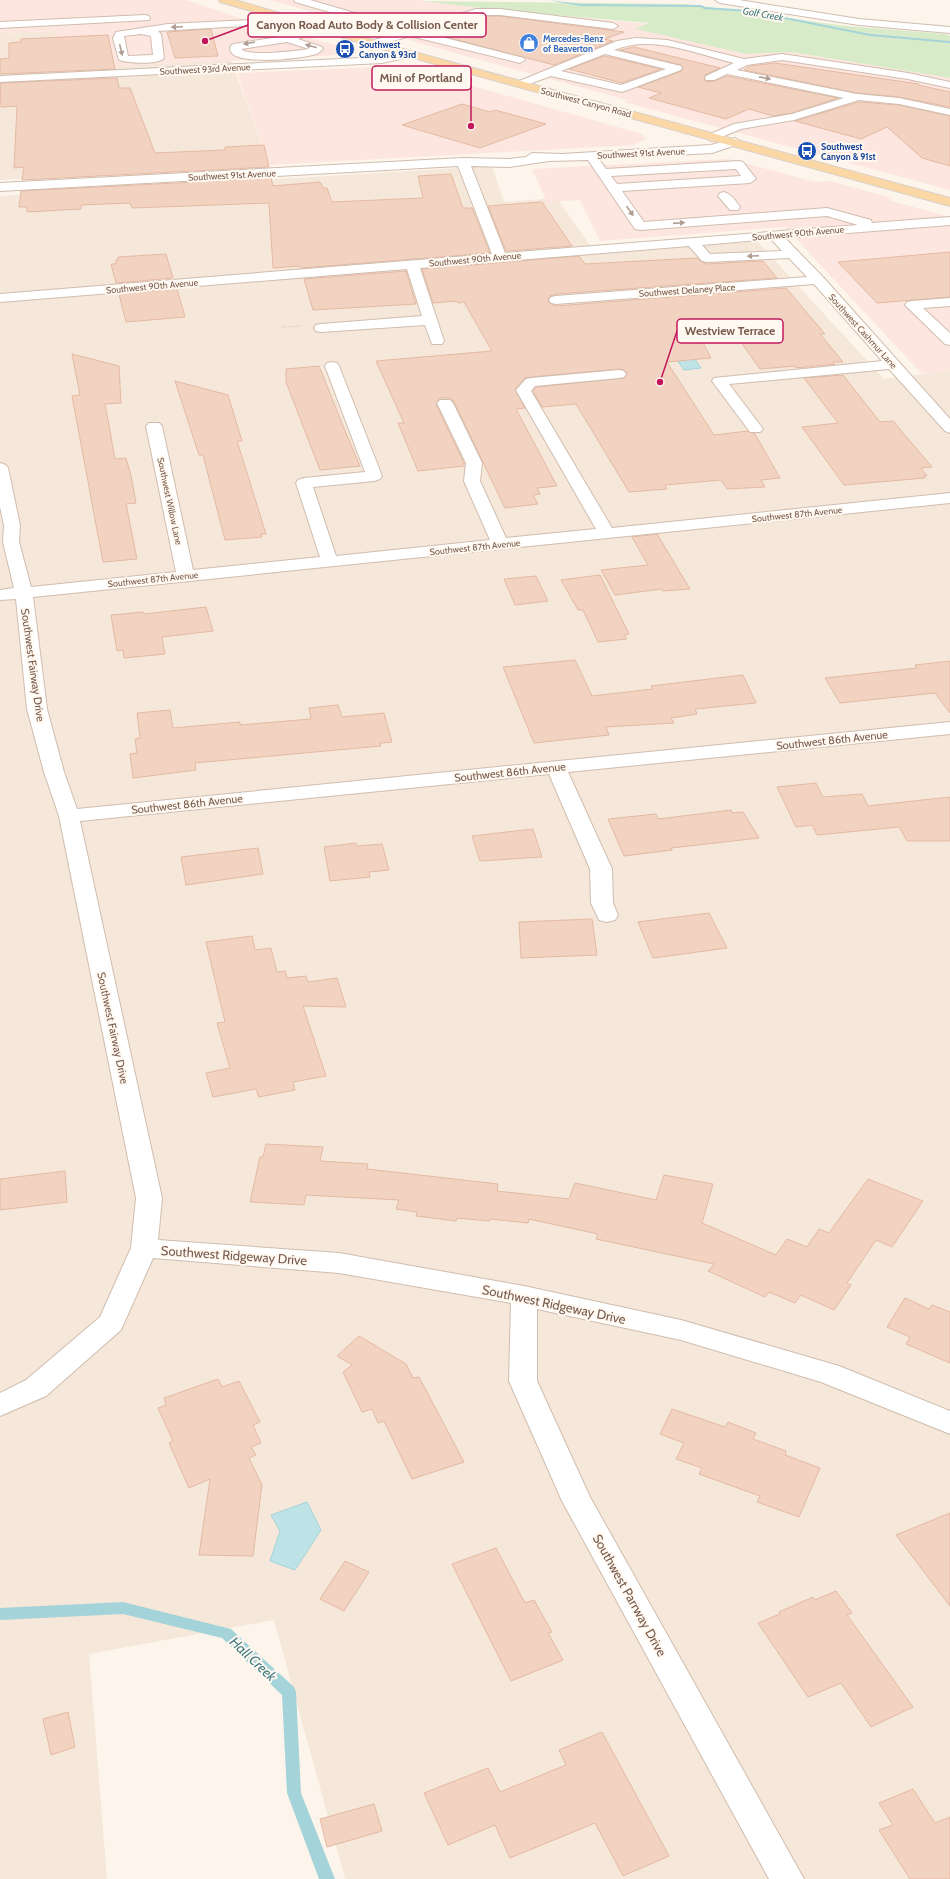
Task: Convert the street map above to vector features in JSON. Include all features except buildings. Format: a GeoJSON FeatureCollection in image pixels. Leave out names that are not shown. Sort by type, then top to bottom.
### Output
{"type":"FeatureCollection","features":[{"type":"Feature","properties":{"kind":"main road","name":"Southwest Canyon Road"},"geometry":{"type":"LineString","coordinates":[[224,0],[273,16],[372,44],[950,202]]}},
{"type":"Feature","properties":{"kind":"street"},"geometry":{"type":"LineString","coordinates":[[299,0],[409,32],[520,60]]}},
{"type":"Feature","properties":{"kind":"street"},"geometry":{"type":"LineString","coordinates":[[720,0],[859,22],[950,30]]}},
{"type":"Feature","properties":{"kind":"street"},"geometry":{"type":"LineString","coordinates":[[372,44],[464,14],[487,11],[613,26]]}},
{"type":"Feature","properties":{"kind":"street"},"geometry":{"type":"LineString","coordinates":[[0,25],[190,16]]}},
{"type":"Feature","properties":{"kind":"street"},"geometry":{"type":"LineString","coordinates":[[201,17],[273,16]]}},
{"type":"Feature","properties":{"kind":"street"},"geometry":{"type":"LineString","coordinates":[[107,33],[120,34],[212,25],[291,21]]}},
{"type":"Feature","properties":{"kind":"street"},"geometry":{"type":"LineString","coordinates":[[67,22],[89,32]]}},
{"type":"Feature","properties":{"kind":"street"},"geometry":{"type":"LineString","coordinates":[[239,54],[236,52],[237,46],[288,38],[316,28]]}},
{"type":"Feature","properties":{"kind":"street"},"geometry":{"type":"LineString","coordinates":[[142,31],[156,34],[159,58],[157,59]]}},
{"type":"Feature","properties":{"kind":"street"},"geometry":{"type":"LineString","coordinates":[[120,34],[118,38],[123,58],[130,60],[172,59]]}},
{"type":"Feature","properties":{"kind":"street"},"geometry":{"type":"LineString","coordinates":[[218,57],[239,54],[313,52],[318,49],[288,38]]}},
{"type":"Feature","properties":{"kind":"street"},"geometry":{"type":"LineString","coordinates":[[521,84],[621,43],[634,40],[654,41],[744,62]]}},
{"type":"Feature","properties":{"kind":"street"},"geometry":{"type":"LineString","coordinates":[[550,72],[622,89],[678,68],[604,50]]}},
{"type":"Feature","properties":{"kind":"street"},"geometry":{"type":"LineString","coordinates":[[272,66],[274,54]]}},
{"type":"Feature","properties":{"kind":"street","name":"Southwest 93rd Avenue"},"geometry":{"type":"LineString","coordinates":[[0,78],[382,60],[410,54]]}},
{"type":"Feature","properties":{"kind":"street"},"geometry":{"type":"LineString","coordinates":[[746,86],[710,78],[744,62],[771,57],[796,58],[908,76],[950,85]]}},
{"type":"Feature","properties":{"kind":"street"},"geometry":{"type":"LineString","coordinates":[[727,71],[858,97],[899,101],[950,112]]}},
{"type":"Feature","properties":{"kind":"street"},"geometry":{"type":"LineString","coordinates":[[712,136],[738,126],[769,123],[794,117],[858,97]]}},
{"type":"Feature","properties":{"kind":"street"},"geometry":{"type":"LineString","coordinates":[[804,101],[826,106]]}},
{"type":"Feature","properties":{"kind":"street","name":"Southwest 91st Avenue"},"geometry":{"type":"LineString","coordinates":[[0,187],[463,162],[509,163],[547,158],[712,149],[735,142]]}},
{"type":"Feature","properties":{"kind":"street"},"geometry":{"type":"LineString","coordinates":[[591,156],[640,226],[827,212],[854,219],[870,227]]}},
{"type":"Feature","properties":{"kind":"street"},"geometry":{"type":"LineString","coordinates":[[463,162],[500,257]]}},
{"type":"Feature","properties":{"kind":"street"},"geometry":{"type":"LineString","coordinates":[[603,173],[739,166],[750,179],[719,189],[614,188]]}},
{"type":"Feature","properties":{"kind":"street"},"geometry":{"type":"LineString","coordinates":[[719,189],[734,207]]}},
{"type":"Feature","properties":{"kind":"street","name":"Southwest 90th Avenue"},"geometry":{"type":"LineString","coordinates":[[0,298],[950,221]]}},
{"type":"Feature","properties":{"kind":"street"},"geometry":{"type":"LineString","coordinates":[[931,222],[947,234],[950,233]]}},
{"type":"Feature","properties":{"kind":"street","name":"Southwest Cashmur Lane"},"geometry":{"type":"LineString","coordinates":[[774,235],[818,280],[950,428]]}},
{"type":"Feature","properties":{"kind":"street"},"geometry":{"type":"LineString","coordinates":[[692,242],[706,258],[792,254]]}},
{"type":"Feature","properties":{"kind":"street"},"geometry":{"type":"LineString","coordinates":[[412,264],[437,341]]}},
{"type":"Feature","properties":{"kind":"street","name":"Southwest Delaney Place"},"geometry":{"type":"LineString","coordinates":[[556,300],[818,280]]}},
{"type":"Feature","properties":{"kind":"street"},"geometry":{"type":"LineString","coordinates":[[950,302],[912,305],[950,341]]}},
{"type":"Feature","properties":{"kind":"street"},"geometry":{"type":"LineString","coordinates":[[321,328],[430,320]]}},
{"type":"Feature","properties":{"kind":"street"},"geometry":{"type":"LineString","coordinates":[[755,429],[719,381],[893,364]]}},
{"type":"Feature","properties":{"kind":"street"},"geometry":{"type":"LineString","coordinates":[[330,562],[304,482],[374,476],[332,366]]}},
{"type":"Feature","properties":{"kind":"street"},"geometry":{"type":"LineString","coordinates":[[606,534],[570,467],[523,390],[531,382],[619,374]]}},
{"type":"Feature","properties":{"kind":"street"},"geometry":{"type":"LineString","coordinates":[[445,403],[474,462],[472,481],[500,544]]}},
{"type":"Feature","properties":{"kind":"street","name":"Southwest Willow Lane"},"geometry":{"type":"LineString","coordinates":[[154,426],[186,576]]}},
{"type":"Feature","properties":{"kind":"street","name":"Southwest Fairway Drive"},"geometry":{"type":"LineString","coordinates":[[0,468],[12,524],[11,542],[24,592],[37,709],[54,772],[69,816],[149,1198],[144,1248],[110,1323],[36,1388],[0,1405]]}},
{"type":"Feature","properties":{"kind":"street","name":"Southwest 87th Avenue"},"geometry":{"type":"LineString","coordinates":[[0,595],[950,498]]}},
{"type":"Feature","properties":{"kind":"street","name":"Southwest 86th Avenue"},"geometry":{"type":"LineString","coordinates":[[69,816],[950,728]]}},
{"type":"Feature","properties":{"kind":"street"},"geometry":{"type":"LineString","coordinates":[[556,767],[601,869],[602,903],[607,915]]}},
{"type":"Feature","properties":{"kind":"street","name":"Southwest Ridgeway Drive"},"geometry":{"type":"LineString","coordinates":[[144,1248],[339,1263],[524,1296],[681,1330],[829,1374],[950,1423]]}},
{"type":"Feature","properties":{"kind":"street","name":"Southwest Parrway Drive"},"geometry":{"type":"LineString","coordinates":[[524,1296],[524,1382],[574,1494],[787,1879]]}},
{"type":"Feature","properties":{"kind":"shaded area"},"geometry":{"type":"Polygon","coordinates":[[[0,0],[186,0],[249,21],[345,48],[350,51],[339,55],[61,69],[55,31],[0,33],[0,0]]]}},
{"type":"Feature","properties":{"kind":"shaded area"},"geometry":{"type":"Polygon","coordinates":[[[270,0],[417,0],[507,11],[650,24],[636,29],[746,54],[791,52],[950,78],[950,190],[624,102],[627,100],[415,42],[417,42],[270,0]]]}},
{"type":"Feature","properties":{"kind":"shaded area"},"geometry":{"type":"Polygon","coordinates":[[[55,31],[61,69],[231,60],[269,165],[0,180],[0,33],[55,31]]]}},
{"type":"Feature","properties":{"kind":"shaded area"},"geometry":{"type":"Polygon","coordinates":[[[402,66],[642,134],[646,139],[634,145],[269,165],[237,73],[402,66]]]}},
{"type":"Feature","properties":{"kind":"shaded area"},"geometry":{"type":"Polygon","coordinates":[[[729,159],[815,182],[830,181],[893,198],[888,200],[950,217],[950,371],[922,374],[785,227],[600,241],[580,200],[547,202],[532,169],[729,159]]]}},
{"type":"Feature","properties":{"kind":"shaded area"},"geometry":{"type":"Polygon","coordinates":[[[492,166],[504,202],[557,198],[596,254],[757,241],[884,379],[950,371],[950,1879],[345,1879],[274,1620],[89,1654],[107,1879],[0,1879],[0,196],[492,166]]]}},
{"type":"Feature","properties":{"kind":"green space"},"geometry":{"type":"Polygon","coordinates":[[[421,1],[685,4],[846,26],[946,34],[950,36],[950,78],[791,52],[746,54],[635,29],[649,23],[507,11],[421,1]]]}},
{"type":"Feature","properties":{"kind":"water"},"geometry":{"type":"Polygon","coordinates":[[[691,354],[701,368],[684,370],[674,356],[691,354]]]}},
{"type":"Feature","properties":{"kind":"water"},"geometry":{"type":"Polygon","coordinates":[[[307,1502],[321,1530],[295,1570],[270,1561],[280,1531],[271,1515],[307,1502]]]}},
{"type":"Feature","properties":{"kind":"waterway","name":"Golf Creek"},"geometry":{"type":"LineString","coordinates":[[550,0],[581,5],[701,6],[704,8],[749,11],[870,35],[950,42]]}},
{"type":"Feature","properties":{"kind":"waterway","name":"Hall Creek"},"geometry":{"type":"LineString","coordinates":[[0,1614],[123,1608],[226,1633],[289,1692],[294,1793],[327,1879]]}},
{"type":"Feature","properties":{"kind":"place","name":"Canyon Road Auto Body & Collision Center"},"geometry":{"type":"Point","coordinates":[205,41]}},
{"type":"Feature","properties":{"kind":"place","name":"Mercedes-Benz of Beaverton"},"geometry":{"type":"Point","coordinates":[529,43]}},
{"type":"Feature","properties":{"kind":"place","name":"Southwest Canyon & 93rd"},"geometry":{"type":"Point","coordinates":[345,49]}},
{"type":"Feature","properties":{"kind":"place","name":"Mini of Portland"},"geometry":{"type":"Point","coordinates":[471,126]}},
{"type":"Feature","properties":{"kind":"place","name":"Southwest Canyon & 91st"},"geometry":{"type":"Point","coordinates":[807,151]}},
{"type":"Feature","properties":{"kind":"place","name":"Westview Terrace"},"geometry":{"type":"Point","coordinates":[660,382]}}]}
